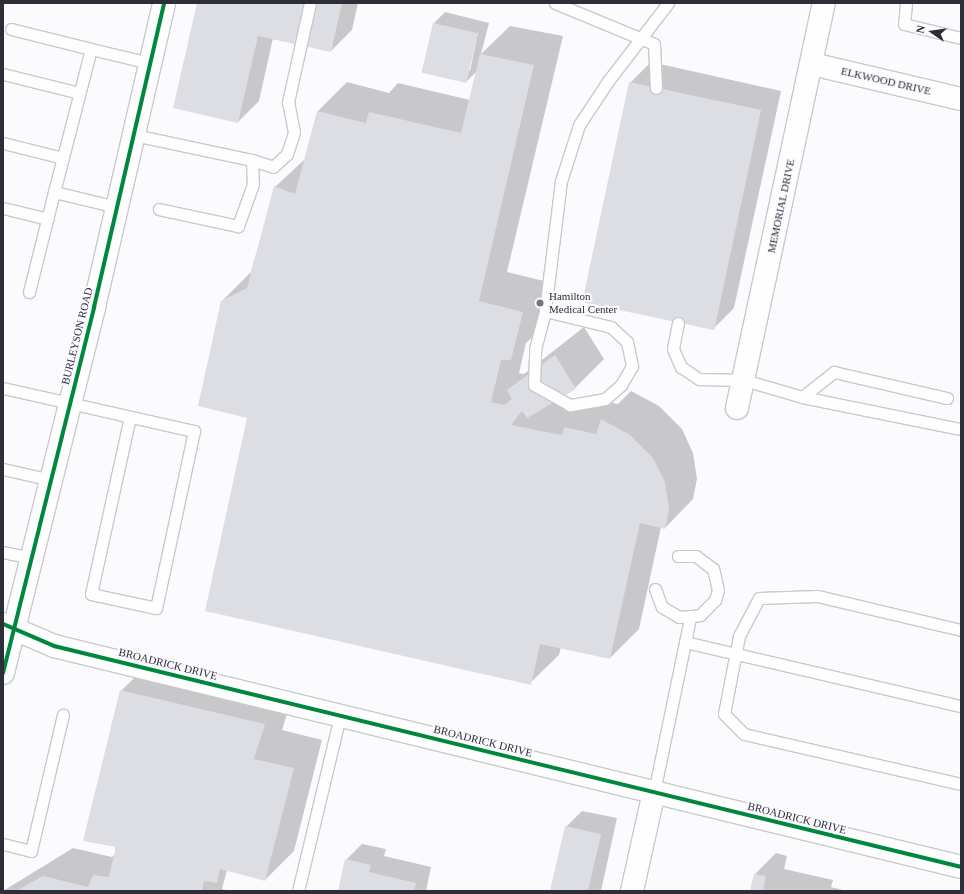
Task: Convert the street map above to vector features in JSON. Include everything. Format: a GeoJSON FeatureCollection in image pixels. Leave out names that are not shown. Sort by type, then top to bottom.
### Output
{"type":"FeatureCollection","features":[{"type":"Feature","properties":{"kind":"street","name":"BURLEYSON ROAD"},"geometry":{"type":"LineString","coordinates":[[3,673],[8,626],[31,558],[51,480],[117,207],[164,3]]}},
{"type":"Feature","properties":{"kind":"street","name":"MEMORIAL DRIVE"},"geometry":{"type":"LineString","coordinates":[[737,408],[824,3]]}},
{"type":"Feature","properties":{"kind":"street","name":"ELKWOOD DRIVE"},"geometry":{"type":"LineString","coordinates":[[812,64],[961,99]]}},
{"type":"Feature","properties":{"kind":"street","name":"BROADRICK DRIVE"},"geometry":{"type":"LineString","coordinates":[[8,626],[54,646],[961,867]]}},
{"type":"Feature","properties":{"kind":"street"},"geometry":{"type":"LineString","coordinates":[[632,891],[654,792]]}},
{"type":"Feature","properties":{"kind":"lane"},"geometry":{"type":"LineString","coordinates":[[134,135],[252,160],[273,167],[287,154],[294,132],[288,102],[310,3]]}},
{"type":"Feature","properties":{"kind":"lane"},"geometry":{"type":"LineString","coordinates":[[555,3],[639,40],[654,44],[656,88]]}},
{"type":"Feature","properties":{"kind":"lane"},"geometry":{"type":"LineString","coordinates":[[545,311],[611,327],[627,342],[632,366],[620,386],[605,399],[570,404],[534,385],[535,349],[545,311],[562,181],[579,125],[639,40],[668,3]]}},
{"type":"Feature","properties":{"kind":"lane"},"geometry":{"type":"LineString","coordinates":[[906,3],[904,24],[961,38]]}},
{"type":"Feature","properties":{"kind":"lane"},"geometry":{"type":"LineString","coordinates":[[11,29],[150,64]]}},
{"type":"Feature","properties":{"kind":"lane"},"geometry":{"type":"LineString","coordinates":[[29,292],[91,49]]}},
{"type":"Feature","properties":{"kind":"lane"},"geometry":{"type":"LineString","coordinates":[[3,74],[80,93]]}},
{"type":"Feature","properties":{"kind":"lane"},"geometry":{"type":"LineString","coordinates":[[3,143],[63,158]]}},
{"type":"Feature","properties":{"kind":"lane"},"geometry":{"type":"LineString","coordinates":[[159,208],[238,226],[253,184],[252,160]]}},
{"type":"Feature","properties":{"kind":"lane"},"geometry":{"type":"LineString","coordinates":[[54,192],[117,207]]}},
{"type":"Feature","properties":{"kind":"lane"},"geometry":{"type":"LineString","coordinates":[[3,208],[48,219]]}},
{"type":"Feature","properties":{"kind":"lane"},"geometry":{"type":"LineString","coordinates":[[678,323],[673,348],[681,367],[699,379],[744,380],[802,397],[961,429]]}},
{"type":"Feature","properties":{"kind":"lane"},"geometry":{"type":"LineString","coordinates":[[802,397],[834,372],[947,398]]}},
{"type":"Feature","properties":{"kind":"lane"},"geometry":{"type":"LineString","coordinates":[[3,388],[194,431],[156,608],[91,594],[130,417]]}},
{"type":"Feature","properties":{"kind":"lane"},"geometry":{"type":"LineString","coordinates":[[3,469],[51,480]]}},
{"type":"Feature","properties":{"kind":"lane"},"geometry":{"type":"LineString","coordinates":[[3,552],[31,558]]}},
{"type":"Feature","properties":{"kind":"lane"},"geometry":{"type":"LineString","coordinates":[[655,589],[666,610],[690,618],[709,609],[717,595],[717,579],[705,561],[696,556],[678,556]]}},
{"type":"Feature","properties":{"kind":"lane"},"geometry":{"type":"LineString","coordinates":[[961,630],[817,596],[759,598],[738,636],[724,714],[744,734],[961,784]]}},
{"type":"Feature","properties":{"kind":"lane"},"geometry":{"type":"LineString","coordinates":[[654,792],[690,618]]}},
{"type":"Feature","properties":{"kind":"lane"},"geometry":{"type":"LineString","coordinates":[[685,642],[961,706]]}},
{"type":"Feature","properties":{"kind":"lane"},"geometry":{"type":"LineString","coordinates":[[3,844],[31,851],[63,715]]}},
{"type":"Feature","properties":{"kind":"lane"},"geometry":{"type":"LineString","coordinates":[[298,891],[340,716]]}},
{"type":"Feature","properties":{"kind":"building"},"geometry":{"type":"Polygon","coordinates":[[[197,3],[342,3],[331,52],[258,36],[238,123],[173,108],[197,3]]]}},
{"type":"Feature","properties":{"kind":"building"},"geometry":{"type":"Polygon","coordinates":[[[433,23],[478,33],[466,83],[422,73],[433,23]]]}},
{"type":"Feature","properties":{"kind":"building"},"geometry":{"type":"Polygon","coordinates":[[[480,54],[534,65],[479,301],[523,312],[511,360],[501,360],[491,402],[504,405],[512,399],[507,390],[555,355],[576,389],[527,418],[522,411],[511,425],[562,435],[564,427],[596,434],[601,419],[630,435],[653,458],[665,482],[669,509],[665,529],[640,523],[610,659],[540,644],[531,685],[205,611],[247,418],[198,406],[221,301],[247,288],[274,186],[295,194],[317,111],[366,123],[369,112],[461,133],[480,54]]]}},
{"type":"Feature","properties":{"kind":"building"},"geometry":{"type":"Polygon","coordinates":[[[629,82],[761,110],[714,330],[582,302],[629,82]]]}},
{"type":"Feature","properties":{"kind":"building"},"geometry":{"type":"Polygon","coordinates":[[[120,690],[265,724],[254,759],[294,768],[265,881],[220,869],[217,883],[204,881],[202,891],[16,891],[43,876],[88,887],[93,875],[109,877],[116,847],[83,841],[120,690]]]}},
{"type":"Feature","properties":{"kind":"building"},"geometry":{"type":"Polygon","coordinates":[[[565,826],[601,834],[588,891],[550,890],[565,826]]]}},
{"type":"Feature","properties":{"kind":"building"},"geometry":{"type":"Polygon","coordinates":[[[345,859],[371,865],[369,872],[416,883],[414,891],[338,891],[345,859]]]}},
{"type":"Feature","properties":{"kind":"building"},"geometry":{"type":"Polygon","coordinates":[[[754,874],[766,876],[763,891],[750,891],[754,874]]]}},
{"type":"Feature","properties":{"kind":"cycle path"},"geometry":{"type":"LineString","coordinates":[[3,673],[94,307],[164,3]]}},
{"type":"Feature","properties":{"kind":"cycle path"},"geometry":{"type":"LineString","coordinates":[[3,624],[54,646],[961,867]]}},
{"type":"Feature","properties":{"kind":"place","name":"Hamilton Medical Center"},"geometry":{"type":"Point","coordinates":[540,303]}}]}
